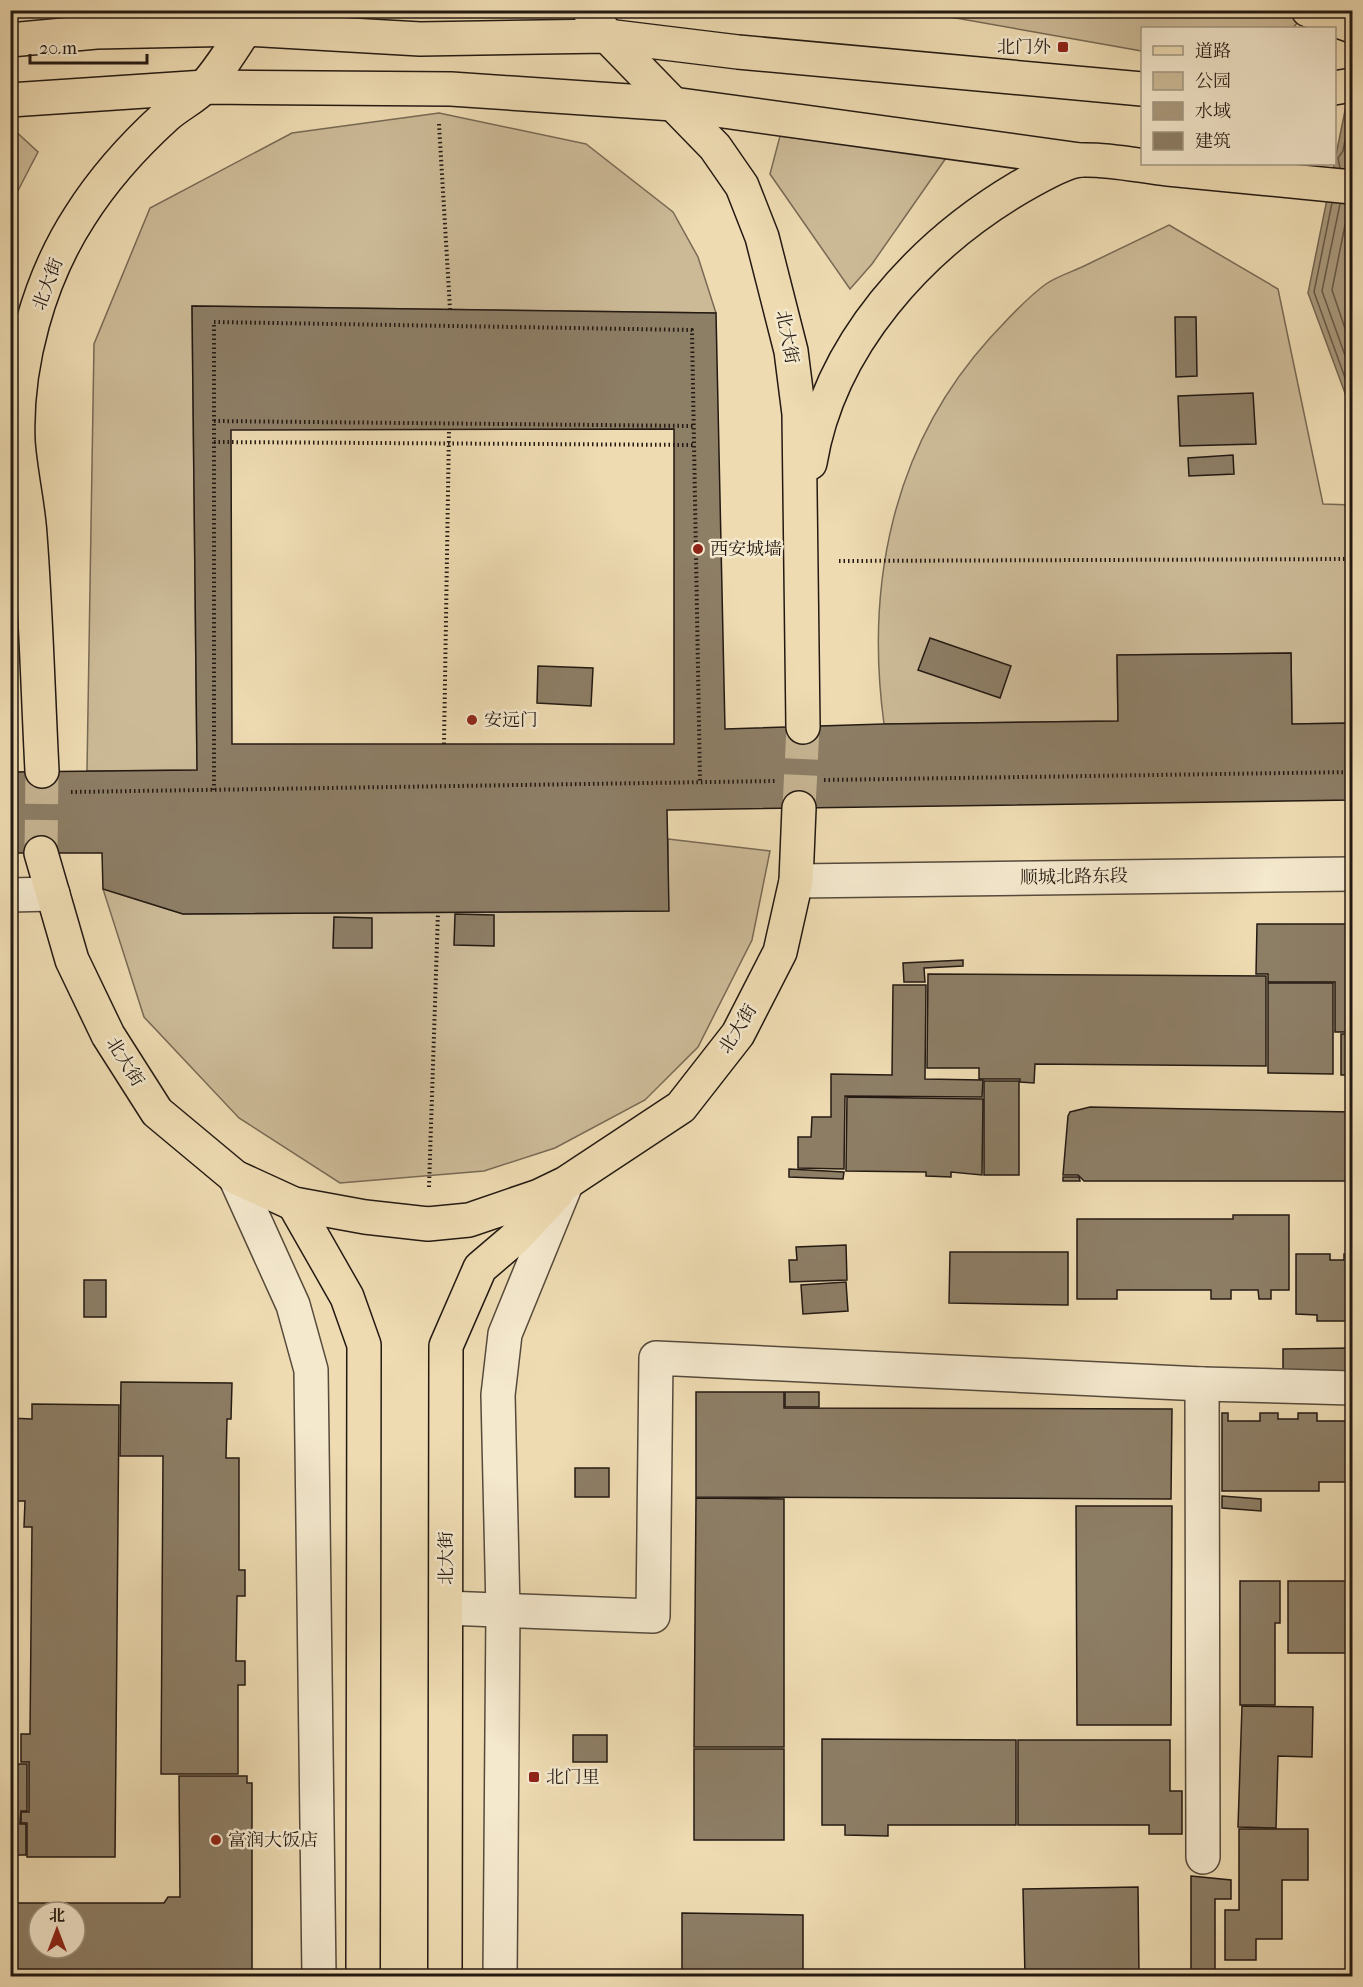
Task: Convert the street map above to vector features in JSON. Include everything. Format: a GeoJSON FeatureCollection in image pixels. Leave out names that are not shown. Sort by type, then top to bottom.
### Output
{"type":"FeatureCollection","features":[{"type":"Feature","properties":{"kind":"main road"},"geometry":{"type":"LineString","coordinates":[[1308,10],[1353,26]]}},
{"type":"Feature","properties":{"kind":"main road"},"geometry":{"type":"LineString","coordinates":[[10,40],[251,20],[420,39],[598,23],[738,52],[1141,89]]}},
{"type":"Feature","properties":{"kind":"main road","name":"北大街"},"geometry":{"type":"LineString","coordinates":[[50,782],[30,533],[18,440],[20,393],[27,346],[40,302],[57,258],[79,218],[105,180],[134,145],[168,114],[205,87],[251,20]]}},
{"type":"Feature","properties":{"kind":"main road","name":"北大街"},"geometry":{"type":"LineString","coordinates":[[598,23],[715,147],[742,186],[762,237],[778,290],[791,351],[799,414],[803,727]]}},
{"type":"Feature","properties":{"kind":"main road"},"geometry":{"type":"LineString","coordinates":[[1336,88],[1353,85]]}},
{"type":"Feature","properties":{"kind":"main road"},"geometry":{"type":"LineString","coordinates":[[10,100],[205,87],[451,89],[673,104],[1080,160],[1353,187]]}},
{"type":"Feature","properties":{"kind":"main road"},"geometry":{"type":"LineString","coordinates":[[799,550],[812,451],[826,408],[844,367],[884,304],[916,266],[952,233],[992,204],[1035,179],[1080,160]]}},
{"type":"Feature","properties":{"kind":"main road"},"geometry":{"type":"LineString","coordinates":[[10,443],[30,533]]}},
{"type":"Feature","properties":{"kind":"main road","name":"北大街"},"geometry":{"type":"LineString","coordinates":[[41,853],[77,971],[108,1035],[157,1112],[235,1177],[294,1204],[365,1217],[428,1224],[469,1220],[510,1208],[566,1183],[681,1107],[738,1034],[780,952],[796,881],[791,794]]}},
{"type":"Feature","properties":{"kind":"main road","name":"北大街"},"geometry":{"type":"LineString","coordinates":[[445,1977],[446,1346],[480,1268],[514,1239],[566,1183]]}},
{"type":"Feature","properties":{"kind":"main road"},"geometry":{"type":"LineString","coordinates":[[294,1204],[347,1297],[364,1345],[363,1977]]}},
{"type":"Feature","properties":{"kind":"street","name":"顺城北路东段"},"geometry":{"type":"LineString","coordinates":[[796,881],[1353,874]]}},
{"type":"Feature","properties":{"kind":"street"},"geometry":{"type":"LineString","coordinates":[[10,895],[53,894]]}},
{"type":"Feature","properties":{"kind":"street"},"geometry":{"type":"LineString","coordinates":[[235,1177],[293,1305],[311,1370],[319,1977]]}},
{"type":"Feature","properties":{"kind":"street"},"geometry":{"type":"LineString","coordinates":[[500,1977],[502,1610],[498,1395],[505,1334],[525,1278],[566,1183]]}},
{"type":"Feature","properties":{"kind":"street"},"geometry":{"type":"LineString","coordinates":[[446,1608],[653,1617],[656,1358],[1202,1384],[1353,1388]]}},
{"type":"Feature","properties":{"kind":"street"},"geometry":{"type":"LineString","coordinates":[[1202,1384],[1203,1857]]}},
{"type":"Feature","properties":{"kind":"path"},"geometry":{"type":"LineString","coordinates":[[439,113],[450,309]]}},
{"type":"Feature","properties":{"kind":"path"},"geometry":{"type":"LineString","coordinates":[[214,790],[214,322],[692,330],[700,782]]}},
{"type":"Feature","properties":{"kind":"path"},"geometry":{"type":"LineString","coordinates":[[214,422],[693,426]]}},
{"type":"Feature","properties":{"kind":"path"},"geometry":{"type":"LineString","coordinates":[[444,744],[449,429]]}},
{"type":"Feature","properties":{"kind":"path"},"geometry":{"type":"LineString","coordinates":[[214,442],[694,445]]}},
{"type":"Feature","properties":{"kind":"path"},"geometry":{"type":"LineString","coordinates":[[799,550],[1088,558],[1300,561],[1353,559]]}},
{"type":"Feature","properties":{"kind":"path"},"geometry":{"type":"LineString","coordinates":[[819,780],[1353,772]]}},
{"type":"Feature","properties":{"kind":"path"},"geometry":{"type":"LineString","coordinates":[[50,782],[214,790],[700,782],[791,794]]}},
{"type":"Feature","properties":{"kind":"path"},"geometry":{"type":"LineString","coordinates":[[428,1224],[438,912]]}},
{"type":"Feature","properties":{"kind":"green space"},"geometry":{"type":"Polygon","coordinates":[[[916,11],[1307,11],[1294,27],[1141,27],[1141,51],[916,11]]]}},
{"type":"Feature","properties":{"kind":"green space"},"geometry":{"type":"Polygon","coordinates":[[[439,113],[586,144],[673,212],[698,257],[716,313],[192,306],[197,770],[87,771],[94,344],[150,208],[292,133],[439,113]]]}},
{"type":"Feature","properties":{"kind":"green space"},"geometry":{"type":"Polygon","coordinates":[[[10,127],[38,152],[11,204],[10,127]]]}},
{"type":"Feature","properties":{"kind":"green space"},"geometry":{"type":"Polygon","coordinates":[[[780,136],[946,158],[872,264],[850,289],[770,174],[780,136]]]}},
{"type":"Feature","properties":{"kind":"green space"},"geometry":{"type":"Polygon","coordinates":[[[1169,225],[1278,289],[1323,504],[1352,505],[1352,723],[1292,724],[1291,653],[1117,655],[1118,721],[884,724],[879,672],[879,620],[884,569],[894,519],[909,470],[930,424],[957,380],[990,338],[1038,290],[1054,279],[1169,225]]]}},
{"type":"Feature","properties":{"kind":"green space"},"geometry":{"type":"Polygon","coordinates":[[[11,629],[16,711],[13,772],[11,772],[11,629]]]}},
{"type":"Feature","properties":{"kind":"green space"},"geometry":{"type":"Polygon","coordinates":[[[668,839],[770,851],[752,940],[698,1047],[645,1100],[555,1148],[484,1171],[340,1183],[239,1118],[144,1017],[103,889],[183,914],[668,911],[668,839]]]}},
{"type":"Feature","properties":{"kind":"water"},"geometry":{"type":"Polygon","coordinates":[[[1352,76],[1352,412],[1308,293],[1334,165],[1336,165],[1352,76]]]}},
{"type":"Feature","properties":{"kind":"building","name":"西安城墙"},"geometry":{"type":"Polygon","coordinates":[[[192,306],[716,313],[725,729],[1118,721],[1117,655],[1291,653],[1292,724],[1352,723],[1352,800],[667,810],[669,911],[183,914],[103,889],[102,853],[10,853],[10,772],[197,770],[192,306]],[[674,429],[231,430],[232,744],[674,744],[674,429]]]}},
{"type":"Feature","properties":{"kind":"building"},"geometry":{"type":"Polygon","coordinates":[[[1175,317],[1196,317],[1197,376],[1176,377],[1175,317]]]}},
{"type":"Feature","properties":{"kind":"building"},"geometry":{"type":"Polygon","coordinates":[[[1253,393],[1256,444],[1180,446],[1178,396],[1253,393]]]}},
{"type":"Feature","properties":{"kind":"building"},"geometry":{"type":"Polygon","coordinates":[[[1233,455],[1234,474],[1189,476],[1188,458],[1233,455]]]}},
{"type":"Feature","properties":{"kind":"building"},"geometry":{"type":"Polygon","coordinates":[[[930,638],[1011,666],[1000,698],[918,670],[930,638]]]}},
{"type":"Feature","properties":{"kind":"building"},"geometry":{"type":"Polygon","coordinates":[[[538,666],[593,668],[591,706],[537,703],[538,666]]]}},
{"type":"Feature","properties":{"kind":"building"},"geometry":{"type":"Polygon","coordinates":[[[455,914],[494,915],[494,946],[454,945],[455,914]]]}},
{"type":"Feature","properties":{"kind":"building"},"geometry":{"type":"Polygon","coordinates":[[[334,917],[372,918],[372,948],[333,948],[334,917]]]}},
{"type":"Feature","properties":{"kind":"building"},"geometry":{"type":"Polygon","coordinates":[[[1257,924],[1352,924],[1352,1032],[1335,1032],[1335,982],[1268,982],[1268,974],[1256,974],[1257,924]]]}},
{"type":"Feature","properties":{"kind":"building"},"geometry":{"type":"Polygon","coordinates":[[[963,960],[963,966],[924,968],[925,982],[904,982],[903,963],[963,960]]]}},
{"type":"Feature","properties":{"kind":"building"},"geometry":{"type":"Polygon","coordinates":[[[928,974],[1266,976],[1266,1066],[1035,1064],[1034,1083],[1020,1082],[1020,1079],[979,1079],[979,1068],[927,1068],[928,974]]]}},
{"type":"Feature","properties":{"kind":"building"},"geometry":{"type":"Polygon","coordinates":[[[1268,983],[1333,983],[1333,1074],[1268,1073],[1268,983]]]}},
{"type":"Feature","properties":{"kind":"building"},"geometry":{"type":"Polygon","coordinates":[[[893,985],[926,985],[925,1079],[983,1080],[982,1097],[845,1096],[844,1169],[798,1168],[798,1137],[811,1137],[812,1117],[831,1117],[831,1074],[892,1075],[893,985]]]}},
{"type":"Feature","properties":{"kind":"building"},"geometry":{"type":"Polygon","coordinates":[[[1341,1034],[1352,1034],[1352,1075],[1341,1075],[1341,1034]]]}},
{"type":"Feature","properties":{"kind":"building"},"geometry":{"type":"Polygon","coordinates":[[[984,1081],[1019,1081],[1019,1175],[984,1175],[984,1081]]]}},
{"type":"Feature","properties":{"kind":"building"},"geometry":{"type":"Polygon","coordinates":[[[847,1097],[983,1099],[982,1175],[951,1172],[951,1177],[926,1176],[926,1172],[846,1171],[847,1097]]]}},
{"type":"Feature","properties":{"kind":"building"},"geometry":{"type":"Polygon","coordinates":[[[1090,1107],[1352,1112],[1352,1181],[1084,1181],[1078,1175],[1063,1175],[1068,1116],[1070,1112],[1090,1107]]]}},
{"type":"Feature","properties":{"kind":"building"},"geometry":{"type":"Polygon","coordinates":[[[789,1169],[844,1172],[843,1179],[789,1177],[789,1169]]]}},
{"type":"Feature","properties":{"kind":"building"},"geometry":{"type":"Polygon","coordinates":[[[1063,1177],[1079,1177],[1080,1181],[1063,1181],[1063,1177]]]}},
{"type":"Feature","properties":{"kind":"building"},"geometry":{"type":"Polygon","coordinates":[[[1233,1215],[1289,1215],[1289,1290],[1271,1290],[1271,1299],[1259,1299],[1258,1290],[1231,1290],[1231,1299],[1211,1299],[1211,1290],[1117,1290],[1117,1299],[1077,1299],[1077,1219],[1233,1219],[1233,1215]]]}},
{"type":"Feature","properties":{"kind":"building"},"geometry":{"type":"Polygon","coordinates":[[[846,1245],[847,1280],[790,1282],[789,1260],[797,1260],[796,1247],[846,1245]]]}},
{"type":"Feature","properties":{"kind":"building"},"geometry":{"type":"Polygon","coordinates":[[[950,1252],[1068,1252],[1068,1305],[949,1303],[950,1252]]]}},
{"type":"Feature","properties":{"kind":"building"},"geometry":{"type":"Polygon","coordinates":[[[1296,1254],[1330,1254],[1330,1260],[1344,1260],[1344,1254],[1352,1254],[1352,1321],[1317,1321],[1317,1315],[1296,1314],[1296,1254]]]}},
{"type":"Feature","properties":{"kind":"building"},"geometry":{"type":"Polygon","coordinates":[[[84,1280],[106,1280],[106,1317],[84,1317],[84,1280]]]}},
{"type":"Feature","properties":{"kind":"building"},"geometry":{"type":"Polygon","coordinates":[[[846,1282],[848,1311],[803,1314],[801,1285],[846,1282]]]}},
{"type":"Feature","properties":{"kind":"building"},"geometry":{"type":"Polygon","coordinates":[[[1352,1348],[1352,1375],[1283,1377],[1283,1349],[1352,1348]]]}},
{"type":"Feature","properties":{"kind":"building"},"geometry":{"type":"Polygon","coordinates":[[[121,1382],[232,1383],[231,1419],[227,1419],[226,1458],[239,1458],[239,1570],[245,1570],[245,1596],[237,1596],[236,1661],[245,1661],[245,1685],[238,1685],[238,1774],[161,1774],[163,1456],[120,1456],[121,1382]]]}},
{"type":"Feature","properties":{"kind":"building"},"geometry":{"type":"Polygon","coordinates":[[[696,1392],[784,1392],[784,1408],[1172,1409],[1171,1499],[696,1497],[696,1392]]]}},
{"type":"Feature","properties":{"kind":"building"},"geometry":{"type":"Polygon","coordinates":[[[785,1392],[819,1392],[819,1407],[785,1407],[785,1392]]]}},
{"type":"Feature","properties":{"kind":"building"},"geometry":{"type":"Polygon","coordinates":[[[32,1404],[119,1405],[115,1857],[27,1857],[27,1823],[21,1823],[21,1812],[29,1812],[29,1762],[21,1762],[21,1734],[30,1734],[32,1527],[24,1527],[25,1501],[10,1501],[10,1418],[32,1419],[32,1404]]]}},
{"type":"Feature","properties":{"kind":"building"},"geometry":{"type":"Polygon","coordinates":[[[1222,1413],[1228,1413],[1228,1421],[1260,1421],[1260,1413],[1278,1413],[1278,1419],[1298,1419],[1298,1413],[1317,1413],[1317,1421],[1352,1421],[1352,1490],[1350,1482],[1319,1482],[1319,1491],[1222,1491],[1222,1413]]]}},
{"type":"Feature","properties":{"kind":"building"},"geometry":{"type":"Polygon","coordinates":[[[575,1468],[609,1468],[609,1497],[575,1497],[575,1468]]]}},
{"type":"Feature","properties":{"kind":"building"},"geometry":{"type":"Polygon","coordinates":[[[1222,1496],[1261,1499],[1261,1511],[1222,1508],[1222,1496]]]}},
{"type":"Feature","properties":{"kind":"building"},"geometry":{"type":"Polygon","coordinates":[[[696,1498],[784,1499],[784,1747],[694,1747],[696,1498]]]}},
{"type":"Feature","properties":{"kind":"building"},"geometry":{"type":"Polygon","coordinates":[[[1076,1506],[1172,1506],[1171,1725],[1077,1725],[1076,1506]]]}},
{"type":"Feature","properties":{"kind":"building"},"geometry":{"type":"Polygon","coordinates":[[[1240,1581],[1280,1581],[1280,1623],[1275,1623],[1275,1705],[1240,1705],[1240,1581]]]}},
{"type":"Feature","properties":{"kind":"building"},"geometry":{"type":"Polygon","coordinates":[[[1288,1581],[1352,1581],[1352,1653],[1288,1653],[1288,1581]]]}},
{"type":"Feature","properties":{"kind":"building"},"geometry":{"type":"Polygon","coordinates":[[[1242,1706],[1313,1707],[1312,1757],[1278,1756],[1276,1828],[1238,1827],[1242,1706]]]}},
{"type":"Feature","properties":{"kind":"building"},"geometry":{"type":"Polygon","coordinates":[[[573,1735],[607,1735],[607,1762],[573,1762],[573,1735]]]}},
{"type":"Feature","properties":{"kind":"building"},"geometry":{"type":"Polygon","coordinates":[[[822,1739],[1016,1740],[1016,1825],[888,1825],[888,1836],[845,1835],[845,1825],[822,1825],[822,1739]]]}},
{"type":"Feature","properties":{"kind":"building"},"geometry":{"type":"Polygon","coordinates":[[[1018,1740],[1170,1740],[1170,1791],[1182,1791],[1182,1834],[1149,1834],[1149,1825],[1018,1825],[1018,1740]]]}},
{"type":"Feature","properties":{"kind":"building"},"geometry":{"type":"Polygon","coordinates":[[[694,1749],[784,1749],[784,1840],[694,1840],[694,1749]]]}},
{"type":"Feature","properties":{"kind":"building"},"geometry":{"type":"Polygon","coordinates":[[[10,1764],[27,1764],[27,1811],[21,1811],[20,1824],[26,1824],[26,1855],[10,1855],[10,1764]]]}},
{"type":"Feature","properties":{"kind":"building","name":"富润大饭店"},"geometry":{"type":"Polygon","coordinates":[[[179,1776],[247,1776],[247,1783],[252,1783],[252,1976],[10,1976],[10,1903],[27,1903],[27,1960],[87,1960],[87,1903],[164,1903],[168,1897],[180,1897],[179,1776]]]}},
{"type":"Feature","properties":{"kind":"building"},"geometry":{"type":"Polygon","coordinates":[[[1239,1829],[1308,1829],[1308,1880],[1282,1880],[1282,1939],[1256,1939],[1256,1960],[1225,1960],[1225,1910],[1239,1910],[1239,1829]]]}},
{"type":"Feature","properties":{"kind":"building"},"geometry":{"type":"Polygon","coordinates":[[[1191,1876],[1231,1880],[1231,1899],[1215,1899],[1215,1975],[1191,1975],[1191,1876]]]}},
{"type":"Feature","properties":{"kind":"building"},"geometry":{"type":"Polygon","coordinates":[[[1138,1887],[1139,1976],[1025,1976],[1023,1889],[1138,1887]]]}},
{"type":"Feature","properties":{"kind":"building"},"geometry":{"type":"Polygon","coordinates":[[[682,1913],[803,1915],[803,1976],[682,1976],[682,1913]]]}},
{"type":"Feature","properties":{"kind":"tunnel"},"geometry":{"type":"LineString","coordinates":[[799,808],[803,727]]}},
{"type":"Feature","properties":{"kind":"tunnel"},"geometry":{"type":"LineString","coordinates":[[41,853],[42,771]]}},
{"type":"Feature","properties":{"kind":"place","name":"北门外"},"geometry":{"type":"Point","coordinates":[1063,47]}},
{"type":"Feature","properties":{"kind":"place","name":"西安城墙"},"geometry":{"type":"Point","coordinates":[698,549]}},
{"type":"Feature","properties":{"kind":"place","name":"安远门"},"geometry":{"type":"Point","coordinates":[472,720]}},
{"type":"Feature","properties":{"kind":"place","name":"北门里"},"geometry":{"type":"Point","coordinates":[534,1777]}},
{"type":"Feature","properties":{"kind":"place","name":"富润大饭店"},"geometry":{"type":"Point","coordinates":[216,1840]}}]}
